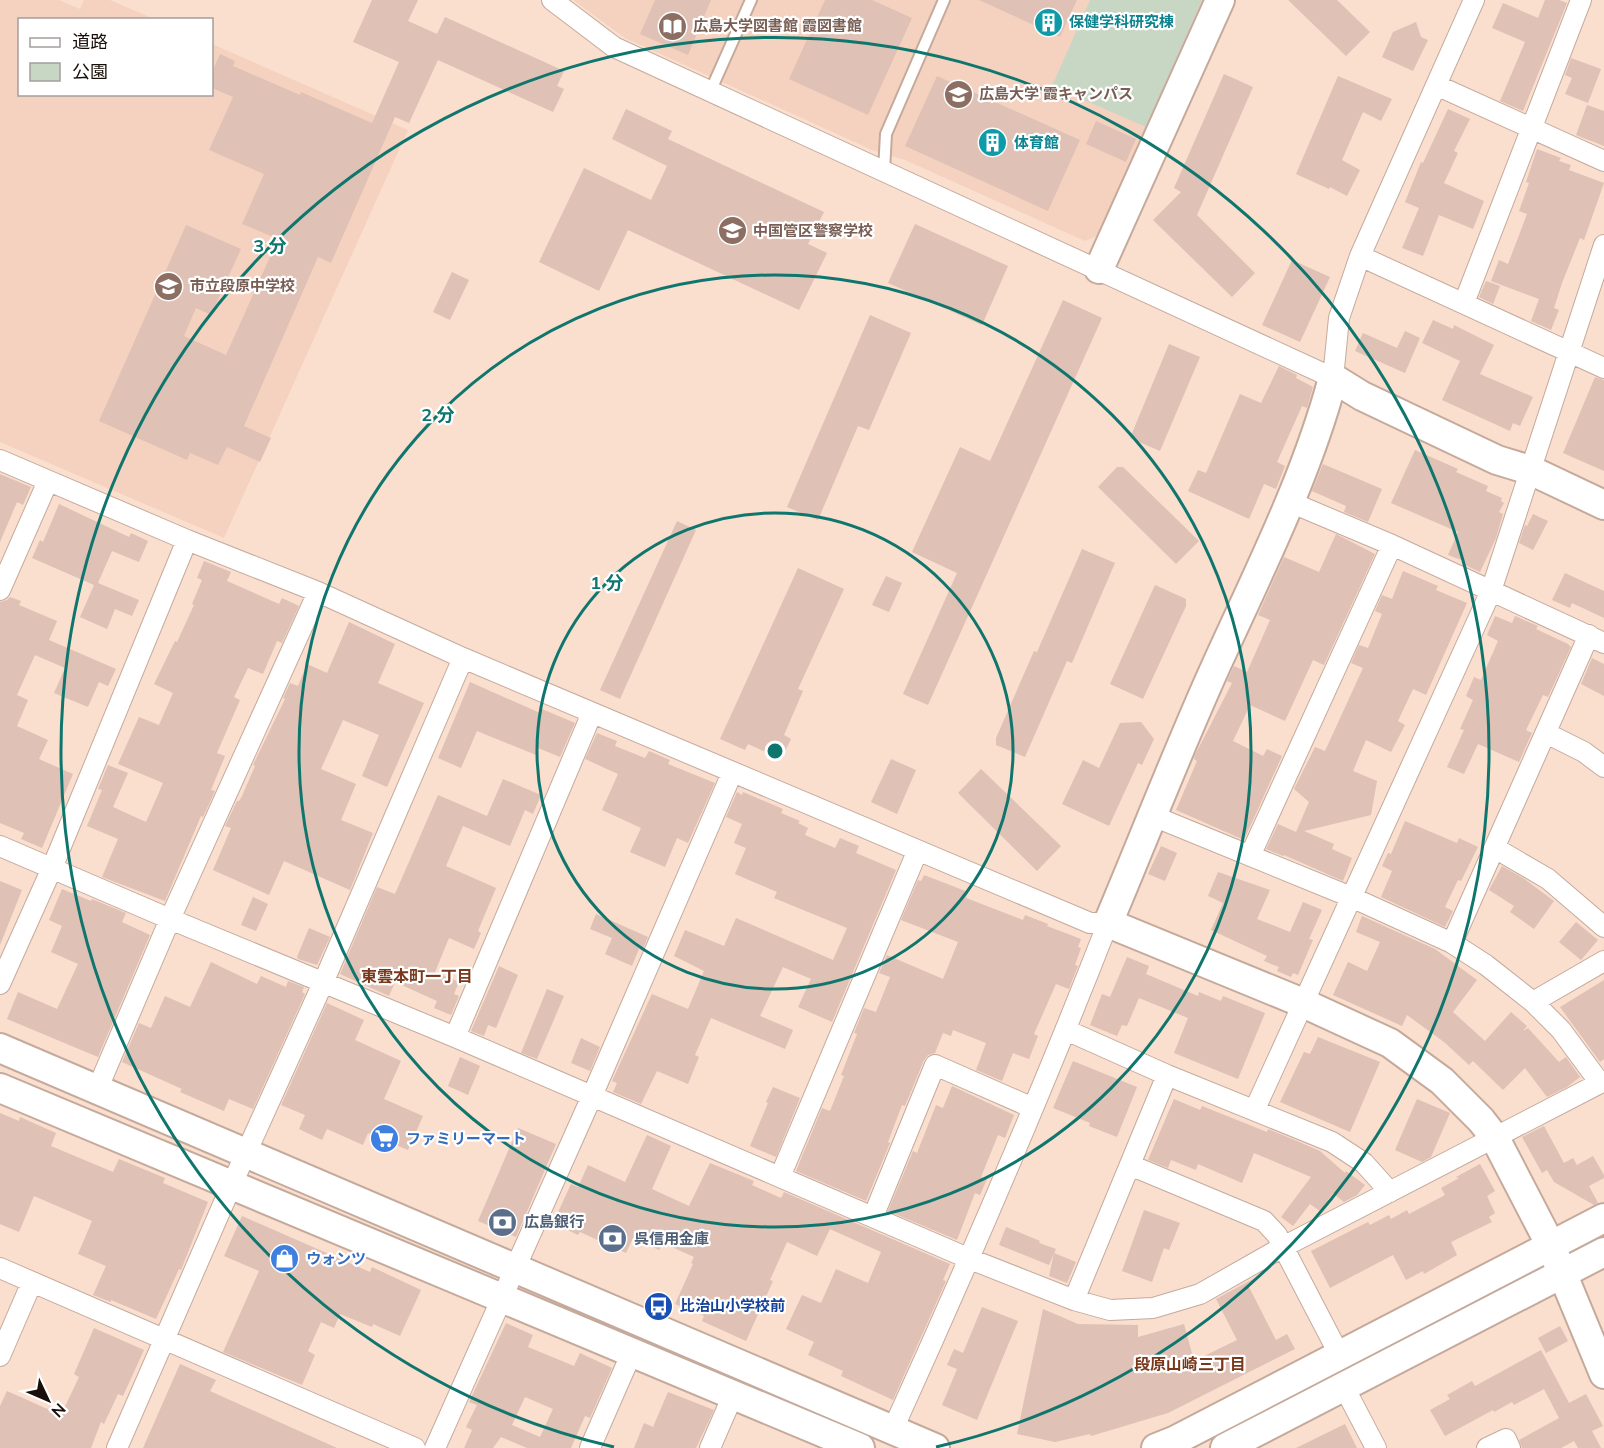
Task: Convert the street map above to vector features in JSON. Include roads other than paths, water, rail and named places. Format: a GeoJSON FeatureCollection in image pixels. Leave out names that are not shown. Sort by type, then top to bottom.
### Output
{"type":"FeatureCollection","features":[{"type":"Feature","properties":{"kind":"street"},"geometry":{"type":"LineString","coordinates":[[552,0],[614,47],[1333,378],[1362,396],[1497,460],[1530,470],[1604,505]]}},
{"type":"Feature","properties":{"kind":"street"},"geometry":{"type":"LineString","coordinates":[[1099,269],[1220,0]]}},
{"type":"Feature","properties":{"kind":"street"},"geometry":{"type":"LineString","coordinates":[[893,1429],[970,1259],[1195,712],[1290,502],[1322,421],[1333,378],[1339,318],[1360,256],[1474,0]]}},
{"type":"Feature","properties":{"kind":"street"},"geometry":{"type":"LineString","coordinates":[[1464,303],[1581,0]]}},
{"type":"Feature","properties":{"kind":"street"},"geometry":{"type":"LineString","coordinates":[[1436,85],[1604,161]]}},
{"type":"Feature","properties":{"kind":"street"},"geometry":{"type":"LineString","coordinates":[[1360,256],[1604,368]]}},
{"type":"Feature","properties":{"kind":"street"},"geometry":{"type":"LineString","coordinates":[[1255,1109],[1491,591],[1602,256]]}},
{"type":"Feature","properties":{"kind":"street"},"geometry":{"type":"LineString","coordinates":[[0,460],[187,540],[318,592],[463,658],[918,852],[1090,923],[1108,923],[1303,1003],[1390,1043],[1442,1081],[1481,1120],[1495,1138],[1551,1246],[1604,1374]]}},
{"type":"Feature","properties":{"kind":"street"},"geometry":{"type":"LineString","coordinates":[[0,590],[48,481]]}},
{"type":"Feature","properties":{"kind":"street"},"geometry":{"type":"LineString","coordinates":[[1290,502],[1597,639],[1546,733],[1452,943]]}},
{"type":"Feature","properties":{"kind":"street"},"geometry":{"type":"LineString","coordinates":[[0,984],[52,868],[187,540]]}},
{"type":"Feature","properties":{"kind":"street"},"geometry":{"type":"LineString","coordinates":[[1250,856],[1392,546]]}},
{"type":"Feature","properties":{"kind":"street"},"geometry":{"type":"LineString","coordinates":[[97,1090],[170,919],[318,592]]}},
{"type":"Feature","properties":{"kind":"street"},"geometry":{"type":"LineString","coordinates":[[117,1448],[323,983],[463,658]]}},
{"type":"Feature","properties":{"kind":"street"},"geometry":{"type":"LineString","coordinates":[[455,1037],[592,713]]}},
{"type":"Feature","properties":{"kind":"street"},"geometry":{"type":"LineString","coordinates":[[1546,733],[1584,752],[1604,766]]}},
{"type":"Feature","properties":{"kind":"street"},"geometry":{"type":"LineString","coordinates":[[435,1448],[592,1096],[732,772]]}},
{"type":"Feature","properties":{"kind":"street"},"geometry":{"type":"LineString","coordinates":[[0,846],[455,1037],[970,1259],[1074,1300],[1110,1310],[1152,1308],[1200,1294],[1283,1247],[1602,1082],[1561,1030],[1533,1002],[1486,965],[1452,943],[1351,897],[1153,816]]}},
{"type":"Feature","properties":{"kind":"street"},"geometry":{"type":"LineString","coordinates":[[1495,848],[1548,879],[1604,927]]}},
{"type":"Feature","properties":{"kind":"street"},"geometry":{"type":"LineString","coordinates":[[780,1177],[918,852]]}},
{"type":"Feature","properties":{"kind":"street"},"geometry":{"type":"LineString","coordinates":[[1533,1002],[1604,961]]}},
{"type":"Feature","properties":{"kind":"street"},"geometry":{"type":"LineString","coordinates":[[1066,1030],[1167,1075],[1332,1142],[1364,1163],[1390,1192]]}},
{"type":"Feature","properties":{"kind":"street"},"geometry":{"type":"LineString","coordinates":[[0,1048],[935,1448]]}},
{"type":"Feature","properties":{"kind":"street"},"geometry":{"type":"LineString","coordinates":[[873,1217],[935,1065],[1033,1108]]}},
{"type":"Feature","properties":{"kind":"street"},"geometry":{"type":"LineString","coordinates":[[1074,1300],[1167,1075]]}},
{"type":"Feature","properties":{"kind":"street"},"geometry":{"type":"LineString","coordinates":[[0,1088],[860,1448]]}},
{"type":"Feature","properties":{"kind":"street"},"geometry":{"type":"LineString","coordinates":[[1130,1165],[1264,1221],[1277,1235],[1340,1356]]}},
{"type":"Feature","properties":{"kind":"street"},"geometry":{"type":"LineString","coordinates":[[1156,1448],[1340,1356],[1604,1218]]}},
{"type":"Feature","properties":{"kind":"street"},"geometry":{"type":"LineString","coordinates":[[1225,1448],[1604,1252]]}},
{"type":"Feature","properties":{"kind":"street"},"geometry":{"type":"LineString","coordinates":[[0,1268],[415,1448]]}},
{"type":"Feature","properties":{"kind":"street"},"geometry":{"type":"LineString","coordinates":[[0,1356],[32,1282]]}},
{"type":"Feature","properties":{"kind":"street"},"geometry":{"type":"LineString","coordinates":[[590,1448],[632,1352]]}},
{"type":"Feature","properties":{"kind":"street"},"geometry":{"type":"LineString","coordinates":[[1344,1387],[1376,1448]]}},
{"type":"Feature","properties":{"kind":"street"},"geometry":{"type":"LineString","coordinates":[[710,1448],[733,1395]]}},
{"type":"Feature","properties":{"kind":"street"},"geometry":{"type":"LineString","coordinates":[[1487,1448],[1506,1438],[1510,1448]]}},
{"type":"Feature","properties":{"kind":"lane"},"geometry":{"type":"LineString","coordinates":[[710,92],[751,0]]}},
{"type":"Feature","properties":{"kind":"lane"},"geometry":{"type":"LineString","coordinates":[[884,171],[886,134],[944,0]]}},
{"type":"Feature","properties":{"kind":"place","name":"保健学科研究棟"},"geometry":{"type":"Point","coordinates":[1048,22]}},
{"type":"Feature","properties":{"kind":"place","name":"広島大学図書館 霞図書館"},"geometry":{"type":"Point","coordinates":[672,26]}},
{"type":"Feature","properties":{"kind":"place","name":"広島大学 霞キャンパス"},"geometry":{"type":"Point","coordinates":[958,94]}},
{"type":"Feature","properties":{"kind":"place","name":"体育館"},"geometry":{"type":"Point","coordinates":[993,143]}},
{"type":"Feature","properties":{"kind":"place","name":"中国管区警察学校"},"geometry":{"type":"Point","coordinates":[732,231]}},
{"type":"Feature","properties":{"kind":"place","name":"市立段原中学校"},"geometry":{"type":"Point","coordinates":[169,286]}},
{"type":"Feature","properties":{"kind":"place","name":"ファミリーマート"},"geometry":{"type":"Point","coordinates":[385,1139]}},
{"type":"Feature","properties":{"kind":"place","name":"広島銀行"},"geometry":{"type":"Point","coordinates":[503,1222]}},
{"type":"Feature","properties":{"kind":"place","name":"呉信用金庫"},"geometry":{"type":"Point","coordinates":[613,1239]}},
{"type":"Feature","properties":{"kind":"place","name":"ウォンツ"},"geometry":{"type":"Point","coordinates":[285,1259]}},
{"type":"Feature","properties":{"kind":"place","name":"比治山小学校前"},"geometry":{"type":"Point","coordinates":[659,1306]}},
{"type":"Feature","properties":{"kind":"district","name":"東雲本町一丁目"},"geometry":{"type":"Point","coordinates":[417,976]}},
{"type":"Feature","properties":{"kind":"district","name":"段原山崎三丁目"},"geometry":{"type":"Point","coordinates":[1190,1364]}}]}
